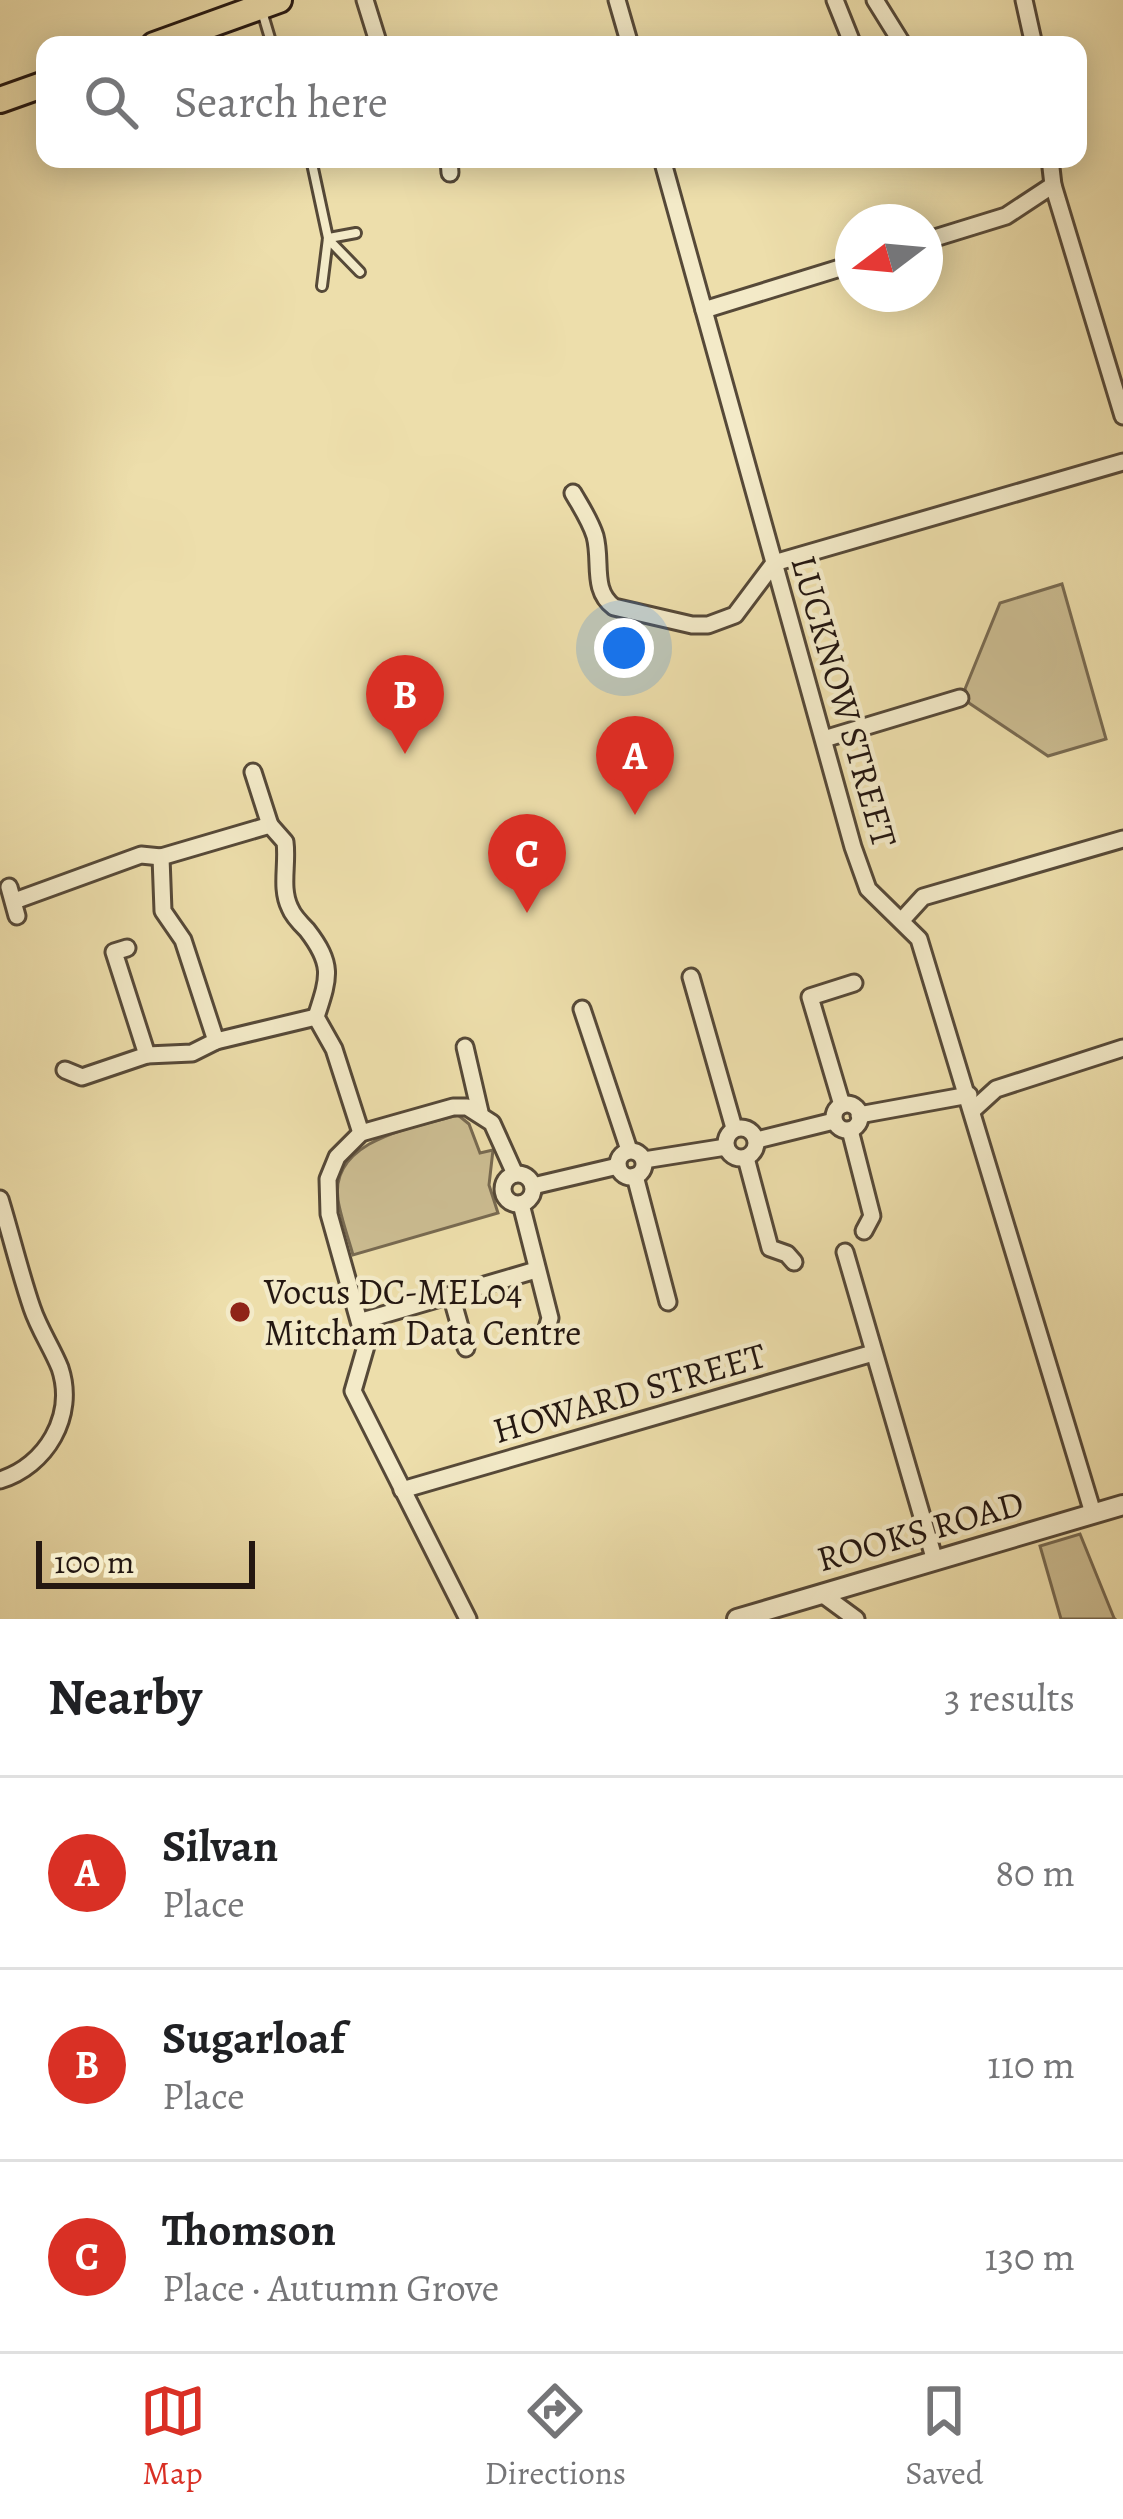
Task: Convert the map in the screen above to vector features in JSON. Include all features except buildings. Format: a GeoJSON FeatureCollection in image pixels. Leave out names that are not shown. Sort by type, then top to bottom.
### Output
{"type":"FeatureCollection","features":[{"type":"Feature","properties":{"kind":"main road"},"geometry":{"type":"LineString","coordinates":[[179,36],[270,3]]}},
{"type":"Feature","properties":{"kind":"main road"},"geometry":{"type":"LineString","coordinates":[[0,100],[36,87]]}},
{"type":"Feature","properties":{"kind":"street"},"geometry":{"type":"LineString","coordinates":[[365,0],[377,36]]}},
{"type":"Feature","properties":{"kind":"street"},"geometry":{"type":"LineString","coordinates":[[617,0],[627,36]]}},
{"type":"Feature","properties":{"kind":"street"},"geometry":{"type":"LineString","coordinates":[[835,0],[850,36]]}},
{"type":"Feature","properties":{"kind":"street"},"geometry":{"type":"LineString","coordinates":[[875,0],[897,36]]}},
{"type":"Feature","properties":{"kind":"street"},"geometry":{"type":"LineString","coordinates":[[1024,0],[1032,36]]}},
{"type":"Feature","properties":{"kind":"street","name":"LUCKNOW STREET"},"geometry":{"type":"LineString","coordinates":[[665,168],[868,890],[919,939],[1093,1513]]}},
{"type":"Feature","properties":{"kind":"street"},"geometry":{"type":"LineString","coordinates":[[1051,168],[1123,416]]}},
{"type":"Feature","properties":{"kind":"street"},"geometry":{"type":"LineString","coordinates":[[943,235],[1006,216],[1053,185]]}},
{"type":"Feature","properties":{"kind":"street"},"geometry":{"type":"LineString","coordinates":[[704,310],[835,269]]}},
{"type":"Feature","properties":{"kind":"street"},"geometry":{"type":"LineString","coordinates":[[573,493],[596,538],[604,600],[614,608],[708,625],[735,615],[774,562],[1123,460]]}},
{"type":"Feature","properties":{"kind":"street"},"geometry":{"type":"LineString","coordinates":[[824,739],[960,698]]}},
{"type":"Feature","properties":{"kind":"street"},"geometry":{"type":"LineString","coordinates":[[253,772],[270,825],[285,842],[290,909],[328,965],[316,1017],[334,1049],[361,1133]]}},
{"type":"Feature","properties":{"kind":"street"},"geometry":{"type":"LineString","coordinates":[[20,899],[141,855],[161,857],[270,825]]}},
{"type":"Feature","properties":{"kind":"street"},"geometry":{"type":"LineString","coordinates":[[902,920],[923,897],[1123,839]]}},
{"type":"Feature","properties":{"kind":"street"},"geometry":{"type":"LineString","coordinates":[[161,857],[163,911],[182,940],[216,1041]]}},
{"type":"Feature","properties":{"kind":"street"},"geometry":{"type":"LineString","coordinates":[[127,948],[114,952],[147,1055]]}},
{"type":"Feature","properties":{"kind":"street"},"geometry":{"type":"LineString","coordinates":[[692,976],[734,1129]]}},
{"type":"Feature","properties":{"kind":"street"},"geometry":{"type":"LineString","coordinates":[[854,983],[810,997],[840,1129],[850,1130],[859,1123],[860,1114]]}},
{"type":"Feature","properties":{"kind":"street"},"geometry":{"type":"LineString","coordinates":[[582,1009],[628,1150]]}},
{"type":"Feature","properties":{"kind":"street"},"geometry":{"type":"LineString","coordinates":[[65,1070],[82,1077],[147,1055],[192,1053],[216,1041],[316,1017]]}},
{"type":"Feature","properties":{"kind":"street"},"geometry":{"type":"LineString","coordinates":[[465,1047],[480,1112]]}},
{"type":"Feature","properties":{"kind":"street"},"geometry":{"type":"LineString","coordinates":[[860,1114],[971,1103],[996,1089],[1123,1048]]}},
{"type":"Feature","properties":{"kind":"street"},"geometry":{"type":"LineString","coordinates":[[757,1140],[851,1105],[860,1114]]}},
{"type":"Feature","properties":{"kind":"street"},"geometry":{"type":"LineString","coordinates":[[468,1619],[352,1391],[366,1346],[327,1195],[328,1179],[337,1157],[361,1133],[453,1107],[480,1112],[493,1123],[515,1174]]}},
{"type":"Feature","properties":{"kind":"street"},"geometry":{"type":"LineString","coordinates":[[726,1147],[734,1129],[746,1128],[757,1140]]}},
{"type":"Feature","properties":{"kind":"street"},"geometry":{"type":"LineString","coordinates":[[850,1130],[872,1216],[864,1232]]}},
{"type":"Feature","properties":{"kind":"street"},"geometry":{"type":"LineString","coordinates":[[726,1147],[736,1157],[746,1158],[757,1140]]}},
{"type":"Feature","properties":{"kind":"street"},"geometry":{"type":"LineString","coordinates":[[644,1160],[726,1147]]}},
{"type":"Feature","properties":{"kind":"street"},"geometry":{"type":"LineString","coordinates":[[628,1150],[644,1160],[643,1170],[635,1176],[624,1175],[618,1166],[620,1156],[628,1150]]}},
{"type":"Feature","properties":{"kind":"street"},"geometry":{"type":"LineString","coordinates":[[746,1158],[770,1248],[787,1253],[794,1262]]}},
{"type":"Feature","properties":{"kind":"street"},"geometry":{"type":"LineString","coordinates":[[533,1186],[618,1166]]}},
{"type":"Feature","properties":{"kind":"street"},"geometry":{"type":"LineString","coordinates":[[515,1174],[527,1176],[533,1186],[531,1197],[521,1204],[510,1202],[503,1192],[505,1181],[515,1174]]}},
{"type":"Feature","properties":{"kind":"street"},"geometry":{"type":"LineString","coordinates":[[635,1176],[668,1302]]}},
{"type":"Feature","properties":{"kind":"street"},"geometry":{"type":"LineString","coordinates":[[0,1199],[33,1311],[59,1368],[64,1405],[59,1426],[43,1453],[22,1471],[0,1480]]}},
{"type":"Feature","properties":{"kind":"street"},"geometry":{"type":"LineString","coordinates":[[521,1204],[550,1318],[545,1335]]}},
{"type":"Feature","properties":{"kind":"street"},"geometry":{"type":"LineString","coordinates":[[845,1252],[935,1561]]}},
{"type":"Feature","properties":{"kind":"street"},"geometry":{"type":"LineString","coordinates":[[362,1321],[536,1270]]}},
{"type":"Feature","properties":{"kind":"street"},"geometry":{"type":"LineString","coordinates":[[451,1295],[466,1348]]}},
{"type":"Feature","properties":{"kind":"street","name":"HOWARD STREET"},"geometry":{"type":"LineString","coordinates":[[402,1490],[873,1353]]}},
{"type":"Feature","properties":{"kind":"street","name":"ROOKS ROAD"},"geometry":{"type":"LineString","coordinates":[[737,1619],[1123,1505]]}},
{"type":"Feature","properties":{"kind":"street"},"geometry":{"type":"LineString","coordinates":[[822,1594],[856,1619]]}},
{"type":"Feature","properties":{"kind":"lane"},"geometry":{"type":"LineString","coordinates":[[270,3],[272,36]]}},
{"type":"Feature","properties":{"kind":"lane"},"geometry":{"type":"LineString","coordinates":[[313,168],[328,238],[322,286]]}},
{"type":"Feature","properties":{"kind":"lane"},"geometry":{"type":"LineString","coordinates":[[328,238],[356,233]]}},
{"type":"Feature","properties":{"kind":"lane"},"geometry":{"type":"LineString","coordinates":[[328,238],[360,272]]}},
{"type":"Feature","properties":{"kind":"shaded area"},"geometry":{"type":"Polygon","coordinates":[[[1062,584],[1106,739],[1048,756],[969,703],[965,689],[1000,603],[1062,584]]]}},
{"type":"Feature","properties":{"kind":"shaded area"},"geometry":{"type":"Polygon","coordinates":[[[458,1115],[469,1124],[480,1153],[493,1150],[489,1185],[498,1213],[353,1255],[338,1200],[339,1179],[347,1163],[379,1139],[458,1115]]]}},
{"type":"Feature","properties":{"kind":"shaded area"},"geometry":{"type":"Polygon","coordinates":[[[1080,1534],[1115,1619],[1061,1619],[1040,1546],[1080,1534]]]}},
{"type":"Feature","properties":{"kind":"place","name":"Sugarloaf"},"geometry":{"type":"Point","coordinates":[405,754]}},
{"type":"Feature","properties":{"kind":"place","name":"Silvan"},"geometry":{"type":"Point","coordinates":[635,815]}},
{"type":"Feature","properties":{"kind":"place","name":"Thomson"},"geometry":{"type":"Point","coordinates":[527,913]}},
{"type":"Feature","properties":{"kind":"place","name":"Vocus DC-MEL04 Mitcham Data Centre"},"geometry":{"type":"Point","coordinates":[240,1312]}}]}
